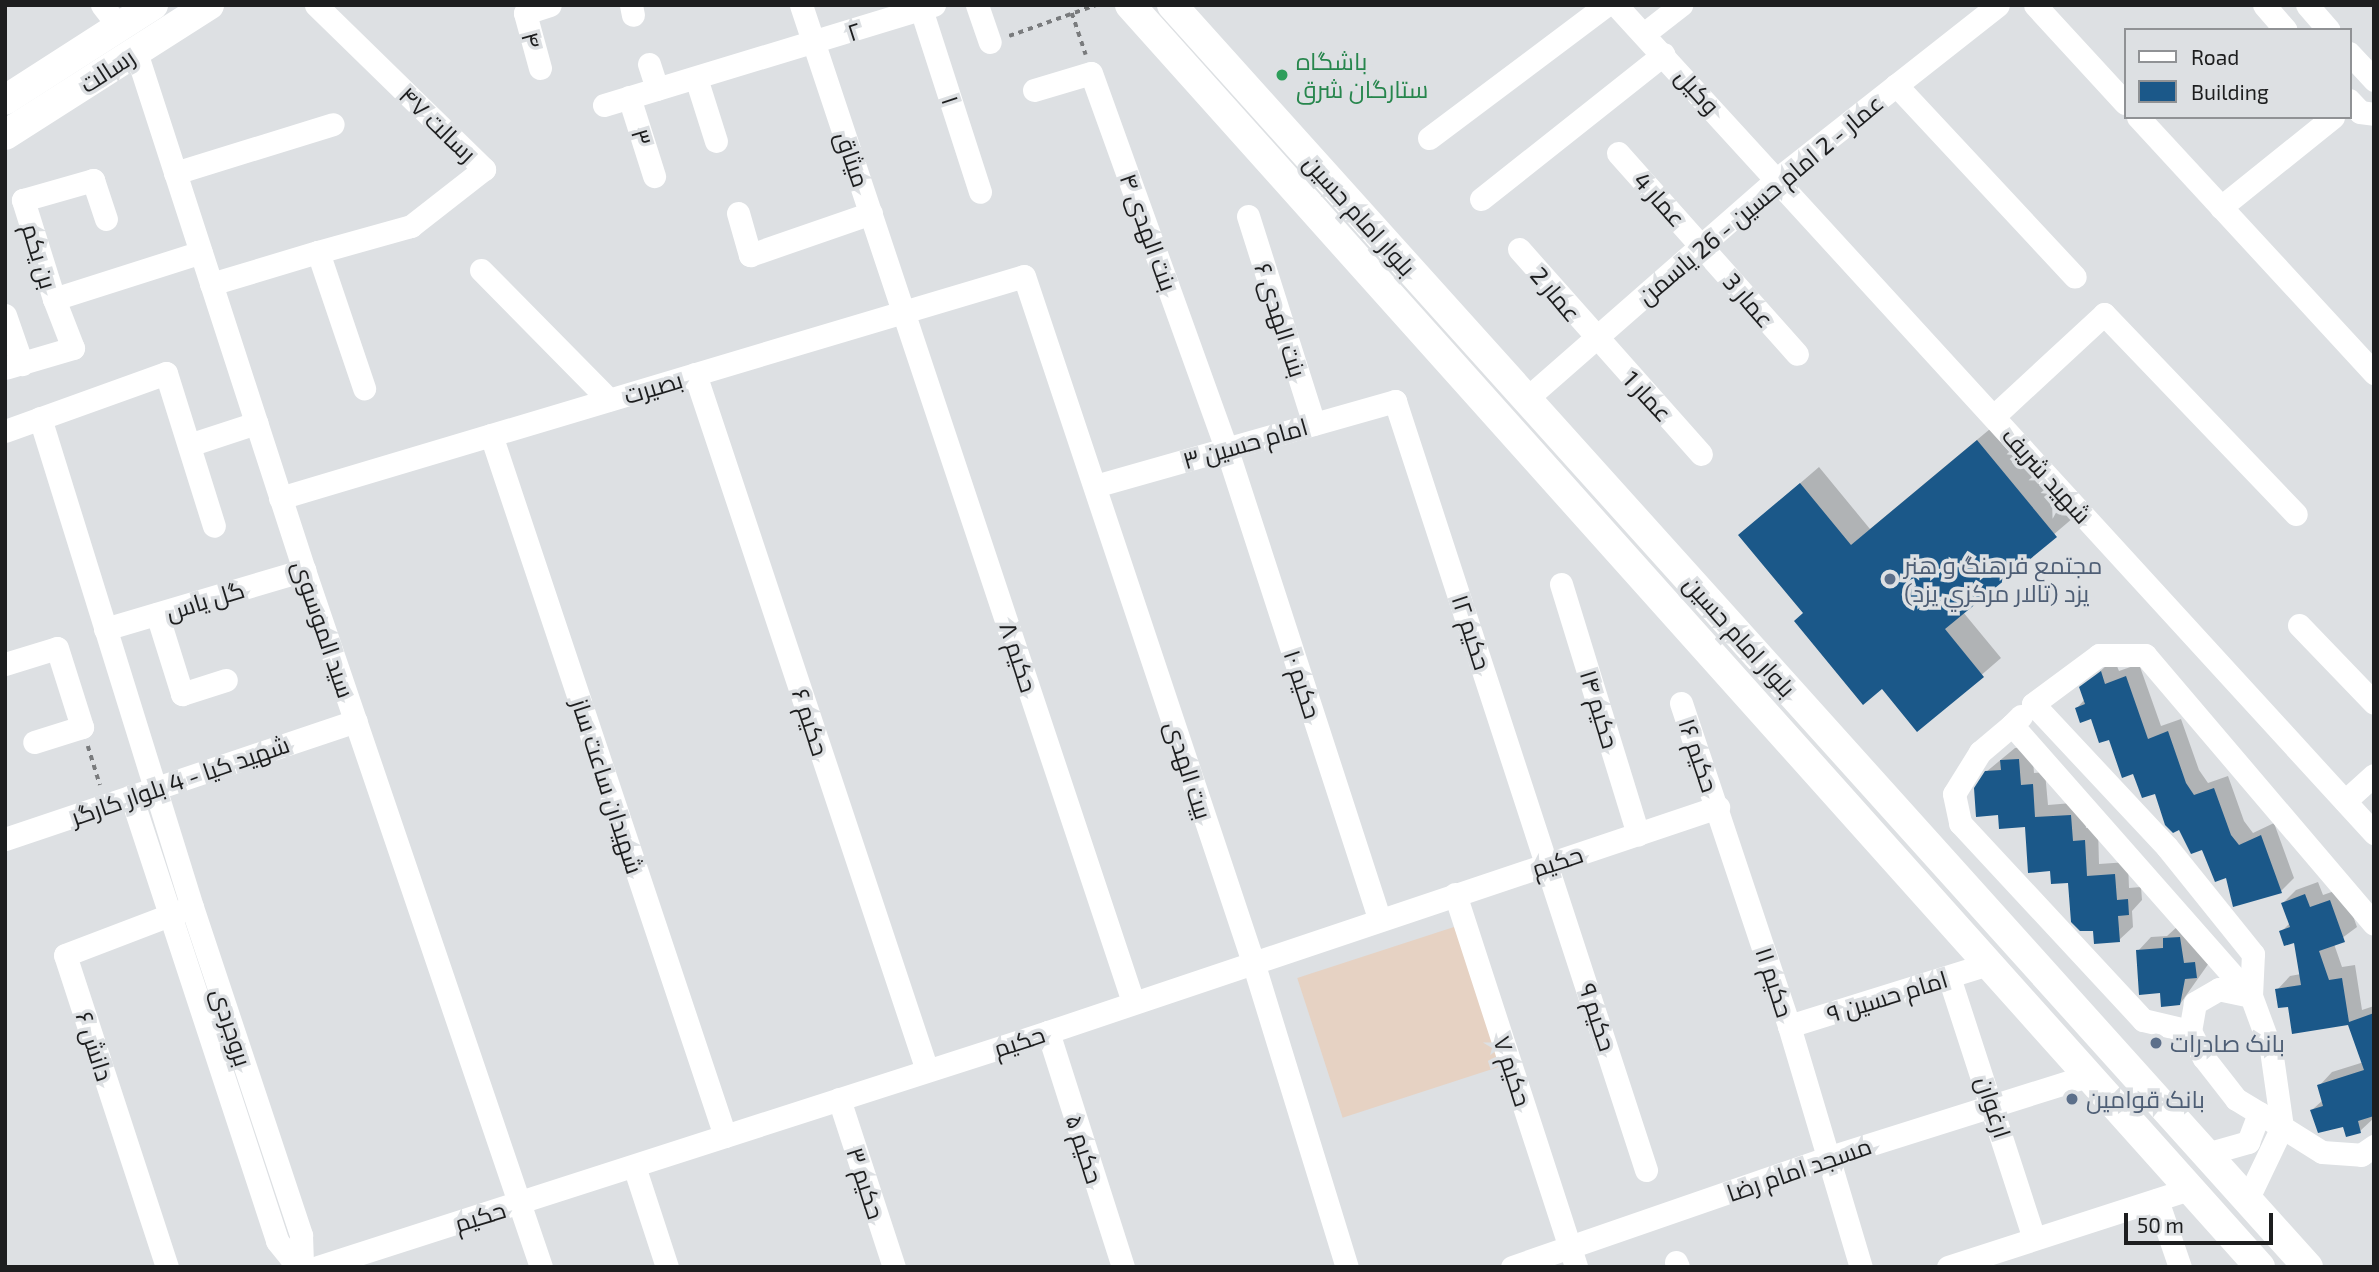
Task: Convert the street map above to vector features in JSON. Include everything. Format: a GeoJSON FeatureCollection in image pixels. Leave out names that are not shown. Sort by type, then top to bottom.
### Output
{"type":"FeatureCollection","features":[{"type":"Feature","properties":{"kind":"main road","name":"رسالت"},"geometry":{"type":"LineString","coordinates":[[5,100],[110,16],[153,5]]}},
{"type":"Feature","properties":{"kind":"main road","name":"رسالت"},"geometry":{"type":"LineString","coordinates":[[5,135],[209,5]]}},
{"type":"Feature","properties":{"kind":"main road","name":"بلوار امام حسین"},"geometry":{"type":"LineString","coordinates":[[1130,5],[1985,965],[2260,1267]]}},
{"type":"Feature","properties":{"kind":"main road","name":"بلوار امام حسین"},"geometry":{"type":"LineString","coordinates":[[1172,5],[2308,1267]]}},
{"type":"Feature","properties":{"kind":"main road"},"geometry":{"type":"LineString","coordinates":[[1247,136],[1270,114]]}},
{"type":"Feature","properties":{"kind":"main road"},"geometry":{"type":"LineString","coordinates":[[1985,965],[2013,939]]}},
{"type":"Feature","properties":{"kind":"street","name":"رسالت ۴۷"},"geometry":{"type":"LineString","coordinates":[[316,5],[484,169],[411,226],[318,252]]}},
{"type":"Feature","properties":{"kind":"street","name":"۴"},"geometry":{"type":"LineString","coordinates":[[540,68],[525,13],[550,5]]}},
{"type":"Feature","properties":{"kind":"street","name":"میثاق"},"geometry":{"type":"LineString","coordinates":[[801,5],[905,312]]}},
{"type":"Feature","properties":{"kind":"street"},"geometry":{"type":"LineString","coordinates":[[977,5],[990,42]]}},
{"type":"Feature","properties":{"kind":"street"},"geometry":{"type":"LineString","coordinates":[[1429,138],[1605,5]]}},
{"type":"Feature","properties":{"kind":"street","name":"وکیل"},"geometry":{"type":"LineString","coordinates":[[1616,5],[1645,33],[1777,178]]}},
{"type":"Feature","properties":{"kind":"street"},"geometry":{"type":"LineString","coordinates":[[1645,33],[1681,5]]}},
{"type":"Feature","properties":{"kind":"street","name":"عمار - 2 امام حسین - 26 یاسمن"},"geometry":{"type":"LineString","coordinates":[[1526,399],[1777,178],[1998,5]]}},
{"type":"Feature","properties":{"kind":"street"},"geometry":{"type":"LineString","coordinates":[[2035,5],[2124,102]]}},
{"type":"Feature","properties":{"kind":"street"},"geometry":{"type":"LineString","coordinates":[[2264,5],[2284,28]]}},
{"type":"Feature","properties":{"kind":"street"},"geometry":{"type":"LineString","coordinates":[[2307,5],[2327,28]]}},
{"type":"Feature","properties":{"kind":"street","name":"۲"},"geometry":{"type":"LineString","coordinates":[[604,105],[814,44],[928,7]]}},
{"type":"Feature","properties":{"kind":"street","name":"۱"},"geometry":{"type":"LineString","coordinates":[[928,7],[980,192]]}},
{"type":"Feature","properties":{"kind":"street","name":"سید الموسوی"},"geometry":{"type":"LineString","coordinates":[[136,52],[304,570],[541,1267]]}},
{"type":"Feature","properties":{"kind":"street"},"geometry":{"type":"LineString","coordinates":[[1481,199],[1664,54]]}},
{"type":"Feature","properties":{"kind":"street"},"geometry":{"type":"LineString","coordinates":[[2351,54],[2374,80]]}},
{"type":"Feature","properties":{"kind":"street"},"geometry":{"type":"LineString","coordinates":[[649,64],[657,89]]}},
{"type":"Feature","properties":{"kind":"street"},"geometry":{"type":"LineString","coordinates":[[1034,90],[1091,73]]}},
{"type":"Feature","properties":{"kind":"street","name":"بنت الهدی ۴"},"geometry":{"type":"LineString","coordinates":[[1091,73],[1226,447]]}},
{"type":"Feature","properties":{"kind":"street"},"geometry":{"type":"LineString","coordinates":[[696,78],[716,141]]}},
{"type":"Feature","properties":{"kind":"street"},"geometry":{"type":"LineString","coordinates":[[1896,85],[2075,277]]}},
{"type":"Feature","properties":{"kind":"street","name":"۳"},"geometry":{"type":"LineString","coordinates":[[629,97],[654,176]]}},
{"type":"Feature","properties":{"kind":"street"},"geometry":{"type":"LineString","coordinates":[[2351,103],[2360,112],[2374,114]]}},
{"type":"Feature","properties":{"kind":"street"},"geometry":{"type":"LineString","coordinates":[[2140,119],[2374,373]]}},
{"type":"Feature","properties":{"kind":"street"},"geometry":{"type":"LineString","coordinates":[[2221,207],[2331,119]]}},
{"type":"Feature","properties":{"kind":"street"},"geometry":{"type":"LineString","coordinates":[[175,173],[333,124]]}},
{"type":"Feature","properties":{"kind":"street","name":"عمار 4"},"geometry":{"type":"LineString","coordinates":[[1618,153],[1702,245]]}},
{"type":"Feature","properties":{"kind":"street","name":"شهید شریف"},"geometry":{"type":"LineString","coordinates":[[1777,178],[2374,833]]}},
{"type":"Feature","properties":{"kind":"street","name":"بن یکم"},"geometry":{"type":"LineString","coordinates":[[54,299],[23,200],[93,180],[106,219]]}},
{"type":"Feature","properties":{"kind":"street"},"geometry":{"type":"LineString","coordinates":[[738,213],[750,255],[871,213]]}},
{"type":"Feature","properties":{"kind":"street","name":"بنت الهدی ۶"},"geometry":{"type":"LineString","coordinates":[[1248,216],[1314,424]]}},
{"type":"Feature","properties":{"kind":"street","name":"عمار 3"},"geometry":{"type":"LineString","coordinates":[[1702,245],[1797,354]]}},
{"type":"Feature","properties":{"kind":"street","name":"عمار 2"},"geometry":{"type":"LineString","coordinates":[[1519,249],[1594,339]]}},
{"type":"Feature","properties":{"kind":"street"},"geometry":{"type":"LineString","coordinates":[[5,315],[14,366],[73,348],[54,299],[201,252]]}},
{"type":"Feature","properties":{"kind":"street"},"geometry":{"type":"LineString","coordinates":[[211,284],[318,252],[364,388]]}},
{"type":"Feature","properties":{"kind":"street"},"geometry":{"type":"LineString","coordinates":[[481,270],[609,400]]}},
{"type":"Feature","properties":{"kind":"street","name":"بصیرت"},"geometry":{"type":"LineString","coordinates":[[281,498],[1024,276]]}},
{"type":"Feature","properties":{"kind":"street","name":"بیت الهدی"},"geometry":{"type":"LineString","coordinates":[[1024,276],[1253,962],[1347,1267]]}},
{"type":"Feature","properties":{"kind":"street","name":"حکیم ۸"},"geometry":{"type":"LineString","coordinates":[[905,312],[1133,1002]]}},
{"type":"Feature","properties":{"kind":"street"},"geometry":{"type":"LineString","coordinates":[[1994,416],[2104,314],[2297,514]]}},
{"type":"Feature","properties":{"kind":"street","name":"عمار 1"},"geometry":{"type":"LineString","coordinates":[[1594,339],[1701,454]]}},
{"type":"Feature","properties":{"kind":"street"},"geometry":{"type":"LineString","coordinates":[[5,431],[166,373],[214,526]]}},
{"type":"Feature","properties":{"kind":"street","name":"حکیم ۶"},"geometry":{"type":"LineString","coordinates":[[695,374],[927,1070]]}},
{"type":"Feature","properties":{"kind":"street","name":"امام حسین ۳"},"geometry":{"type":"LineString","coordinates":[[1095,486],[1395,401]]}},
{"type":"Feature","properties":{"kind":"street","name":"حکیم ۱۲"},"geometry":{"type":"LineString","coordinates":[[1395,401],[1549,863]]}},
{"type":"Feature","properties":{"kind":"street","name":"بروجردی"},"geometry":{"type":"LineString","coordinates":[[40,418],[192,907],[301,1235],[300,1267]]}},
{"type":"Feature","properties":{"kind":"street"},"geometry":{"type":"LineString","coordinates":[[189,444],[256,423]]}},
{"type":"Feature","properties":{"kind":"street","name":"شهیدان ساعت ساز"},"geometry":{"type":"LineString","coordinates":[[491,435],[725,1136]]}},
{"type":"Feature","properties":{"kind":"street","name":"حکیم ۱۰"},"geometry":{"type":"LineString","coordinates":[[1226,447],[1380,920]]}},
{"type":"Feature","properties":{"kind":"street","name":"گل یاس"},"geometry":{"type":"LineString","coordinates":[[105,629],[304,570]]}},
{"type":"Feature","properties":{"kind":"street","name":"حکیم ۱۴"},"geometry":{"type":"LineString","coordinates":[[1561,584],[1638,834]]}},
{"type":"Feature","properties":{"kind":"street"},"geometry":{"type":"LineString","coordinates":[[158,614],[182,694],[226,680]]}},
{"type":"Feature","properties":{"kind":"street"},"geometry":{"type":"LineString","coordinates":[[2299,625],[2374,703]]}},
{"type":"Feature","properties":{"kind":"street"},"geometry":{"type":"LineString","coordinates":[[6,660],[57,648],[82,727],[34,742]]}},
{"type":"Feature","properties":{"kind":"street"},"geometry":{"type":"LineString","coordinates":[[2374,924],[2145,654],[2099,655],[2033,704],[1980,752],[1955,794],[1960,823],[2143,1020],[2190,1031],[2236,1099],[2322,1152],[2361,1155],[2374,1146]]}},
{"type":"Feature","properties":{"kind":"street","name":"حکیم ۱۶"},"geometry":{"type":"LineString","coordinates":[[1681,702],[1718,807]]}},
{"type":"Feature","properties":{"kind":"street"},"geometry":{"type":"LineString","coordinates":[[2033,704],[2193,878],[2253,954],[2251,996]]}},
{"type":"Feature","properties":{"kind":"street","name":"شهید کیا - 4 بلوار کارگر"},"geometry":{"type":"LineString","coordinates":[[5,839],[356,721]]}},
{"type":"Feature","properties":{"kind":"street"},"geometry":{"type":"LineString","coordinates":[[2012,725],[2169,899],[2251,996],[2271,1050],[2282,1127],[2247,1200]]}},
{"type":"Feature","properties":{"kind":"street"},"geometry":{"type":"LineString","coordinates":[[2345,801],[2374,775]]}},
{"type":"Feature","properties":{"kind":"street","name":"بروجردی"},"geometry":{"type":"LineString","coordinates":[[131,796],[168,916],[277,1241],[300,1267]]}},
{"type":"Feature","properties":{"kind":"street","name":"حکیم"},"geometry":{"type":"LineString","coordinates":[[318,1267],[1048,1032],[1718,807]]}},
{"type":"Feature","properties":{"kind":"street","name":"حکیم ۱۱"},"geometry":{"type":"LineString","coordinates":[[1718,807],[1789,1026],[1861,1267]]}},
{"type":"Feature","properties":{"kind":"street","name":"حکیم ۹"},"geometry":{"type":"LineString","coordinates":[[1549,863],[1646,1170]]}},
{"type":"Feature","properties":{"kind":"street"},"geometry":{"type":"LineString","coordinates":[[2169,899],[2193,878]]}},
{"type":"Feature","properties":{"kind":"street","name":"حکیم ۷"},"geometry":{"type":"LineString","coordinates":[[1455,894],[1573,1257]]}},
{"type":"Feature","properties":{"kind":"street","name":"دانش ۶"},"geometry":{"type":"LineString","coordinates":[[167,1267],[65,955],[192,907]]}},
{"type":"Feature","properties":{"kind":"street","name":"امام حسین ۹"},"geometry":{"type":"LineString","coordinates":[[1789,1026],[1985,965]]}},
{"type":"Feature","properties":{"kind":"street","name":"ارغوان"},"geometry":{"type":"LineString","coordinates":[[1949,977],[1994,1105],[2034,1238]]}},
{"type":"Feature","properties":{"kind":"street"},"geometry":{"type":"LineString","coordinates":[[2190,1031],[2195,1003],[2219,989],[2251,996]]}},
{"type":"Feature","properties":{"kind":"street","name":"حکیم ۵"},"geometry":{"type":"LineString","coordinates":[[1048,1032],[1123,1267]]}},
{"type":"Feature","properties":{"kind":"street","name":"مسجد امام رضا"},"geometry":{"type":"LineString","coordinates":[[1512,1267],[1573,1257],[1827,1158],[2087,1076]]}},
{"type":"Feature","properties":{"kind":"street"},"geometry":{"type":"LineString","coordinates":[[229,1096],[253,1088]]}},
{"type":"Feature","properties":{"kind":"street","name":"حکیم ۳"},"geometry":{"type":"LineString","coordinates":[[839,1099],[894,1267]]}},
{"type":"Feature","properties":{"kind":"street"},"geometry":{"type":"LineString","coordinates":[[2206,1154],[2248,1142],[2259,1113]]}},
{"type":"Feature","properties":{"kind":"street"},"geometry":{"type":"LineString","coordinates":[[634,1166],[667,1267]]}},
{"type":"Feature","properties":{"kind":"street"},"geometry":{"type":"LineString","coordinates":[[1948,1267],[1999,1258],[2034,1238],[2190,1189]]}},
{"type":"Feature","properties":{"kind":"street"},"geometry":{"type":"LineString","coordinates":[[2157,1200],[2180,1267]]}},
{"type":"Feature","properties":{"kind":"path"},"geometry":{"type":"LineString","coordinates":[[990,42],[1096,5]]}},
{"type":"Feature","properties":{"kind":"path"},"geometry":{"type":"LineString","coordinates":[[1072,13],[1091,73]]}},
{"type":"Feature","properties":{"kind":"path"},"geometry":{"type":"LineString","coordinates":[[82,727],[106,804]]}},
{"type":"Feature","properties":{"kind":"shaded area"},"geometry":{"type":"Polygon","coordinates":[[[1457,926],[1502,1066],[1343,1118],[1297,978],[1457,926]]]}},
{"type":"Feature","properties":{"kind":"building","name":"مجتمع فرهنگ و هنر یزد (تالار مركزي یزد)"},"geometry":{"type":"Polygon","coordinates":[[[1977,440],[2057,537],[1945,629],[1984,677],[1917,732],[1882,689],[1863,705],[1794,621],[1803,613],[1738,535],[1800,483],[1851,545],[1977,440]]]}},
{"type":"Feature","properties":{"kind":"building"},"geometry":{"type":"Polygon","coordinates":[[[2101,671],[2105,684],[2126,676],[2148,739],[2168,731],[2186,783],[2194,795],[2214,788],[2231,835],[2239,845],[2261,835],[2282,893],[2233,907],[2226,878],[2215,882],[2202,850],[2191,854],[2179,830],[2173,833],[2165,825],[2155,794],[2142,798],[2133,774],[2122,778],[2109,740],[2099,743],[2091,719],[2080,723],[2075,708],[2085,704],[2079,687],[2101,671]]]}},
{"type":"Feature","properties":{"kind":"building"},"geometry":{"type":"Polygon","coordinates":[[[2019,759],[2021,785],[2033,784],[2035,817],[2071,815],[2073,841],[2085,840],[2087,876],[2115,874],[2117,900],[2128,899],[2129,915],[2118,916],[2120,942],[2094,944],[2093,931],[2080,931],[2071,922],[2068,883],[2051,884],[2050,871],[2028,873],[2025,827],[1999,829],[1998,815],[1976,817],[1974,788],[1985,771],[2001,770],[2000,760],[2019,759]]]}},
{"type":"Feature","properties":{"kind":"building"},"geometry":{"type":"Polygon","coordinates":[[[2305,894],[2310,907],[2330,900],[2345,942],[2319,951],[2329,980],[2342,978],[2349,1022],[2374,1013],[2374,1116],[2358,1121],[2361,1133],[2346,1137],[2343,1127],[2318,1133],[2310,1110],[2323,1106],[2317,1085],[2364,1070],[2348,1025],[2292,1034],[2288,1007],[2278,1008],[2275,989],[2301,985],[2294,943],[2284,946],[2279,931],[2290,927],[2281,903],[2305,894]]]}},
{"type":"Feature","properties":{"kind":"building"},"geometry":{"type":"Polygon","coordinates":[[[2180,937],[2184,963],[2195,962],[2197,978],[2185,979],[2180,1005],[2161,1007],[2160,993],[2139,995],[2136,950],[2163,948],[2163,938],[2180,937]]]}},
{"type":"Feature","properties":{"kind":"place","name":"باشگاه ستارگان شرق"},"geometry":{"type":"Point","coordinates":[1282,75]}},
{"type":"Feature","properties":{"kind":"place","name":"مجتمع فرهنگ و هنر یزد (تالار مركزي یزد)"},"geometry":{"type":"Point","coordinates":[1890,579]}},
{"type":"Feature","properties":{"kind":"place","name":"بانک صادرات"},"geometry":{"type":"Point","coordinates":[2156,1043]}},
{"type":"Feature","properties":{"kind":"place","name":"بانک قوامین"},"geometry":{"type":"Point","coordinates":[2072,1099]}}]}
